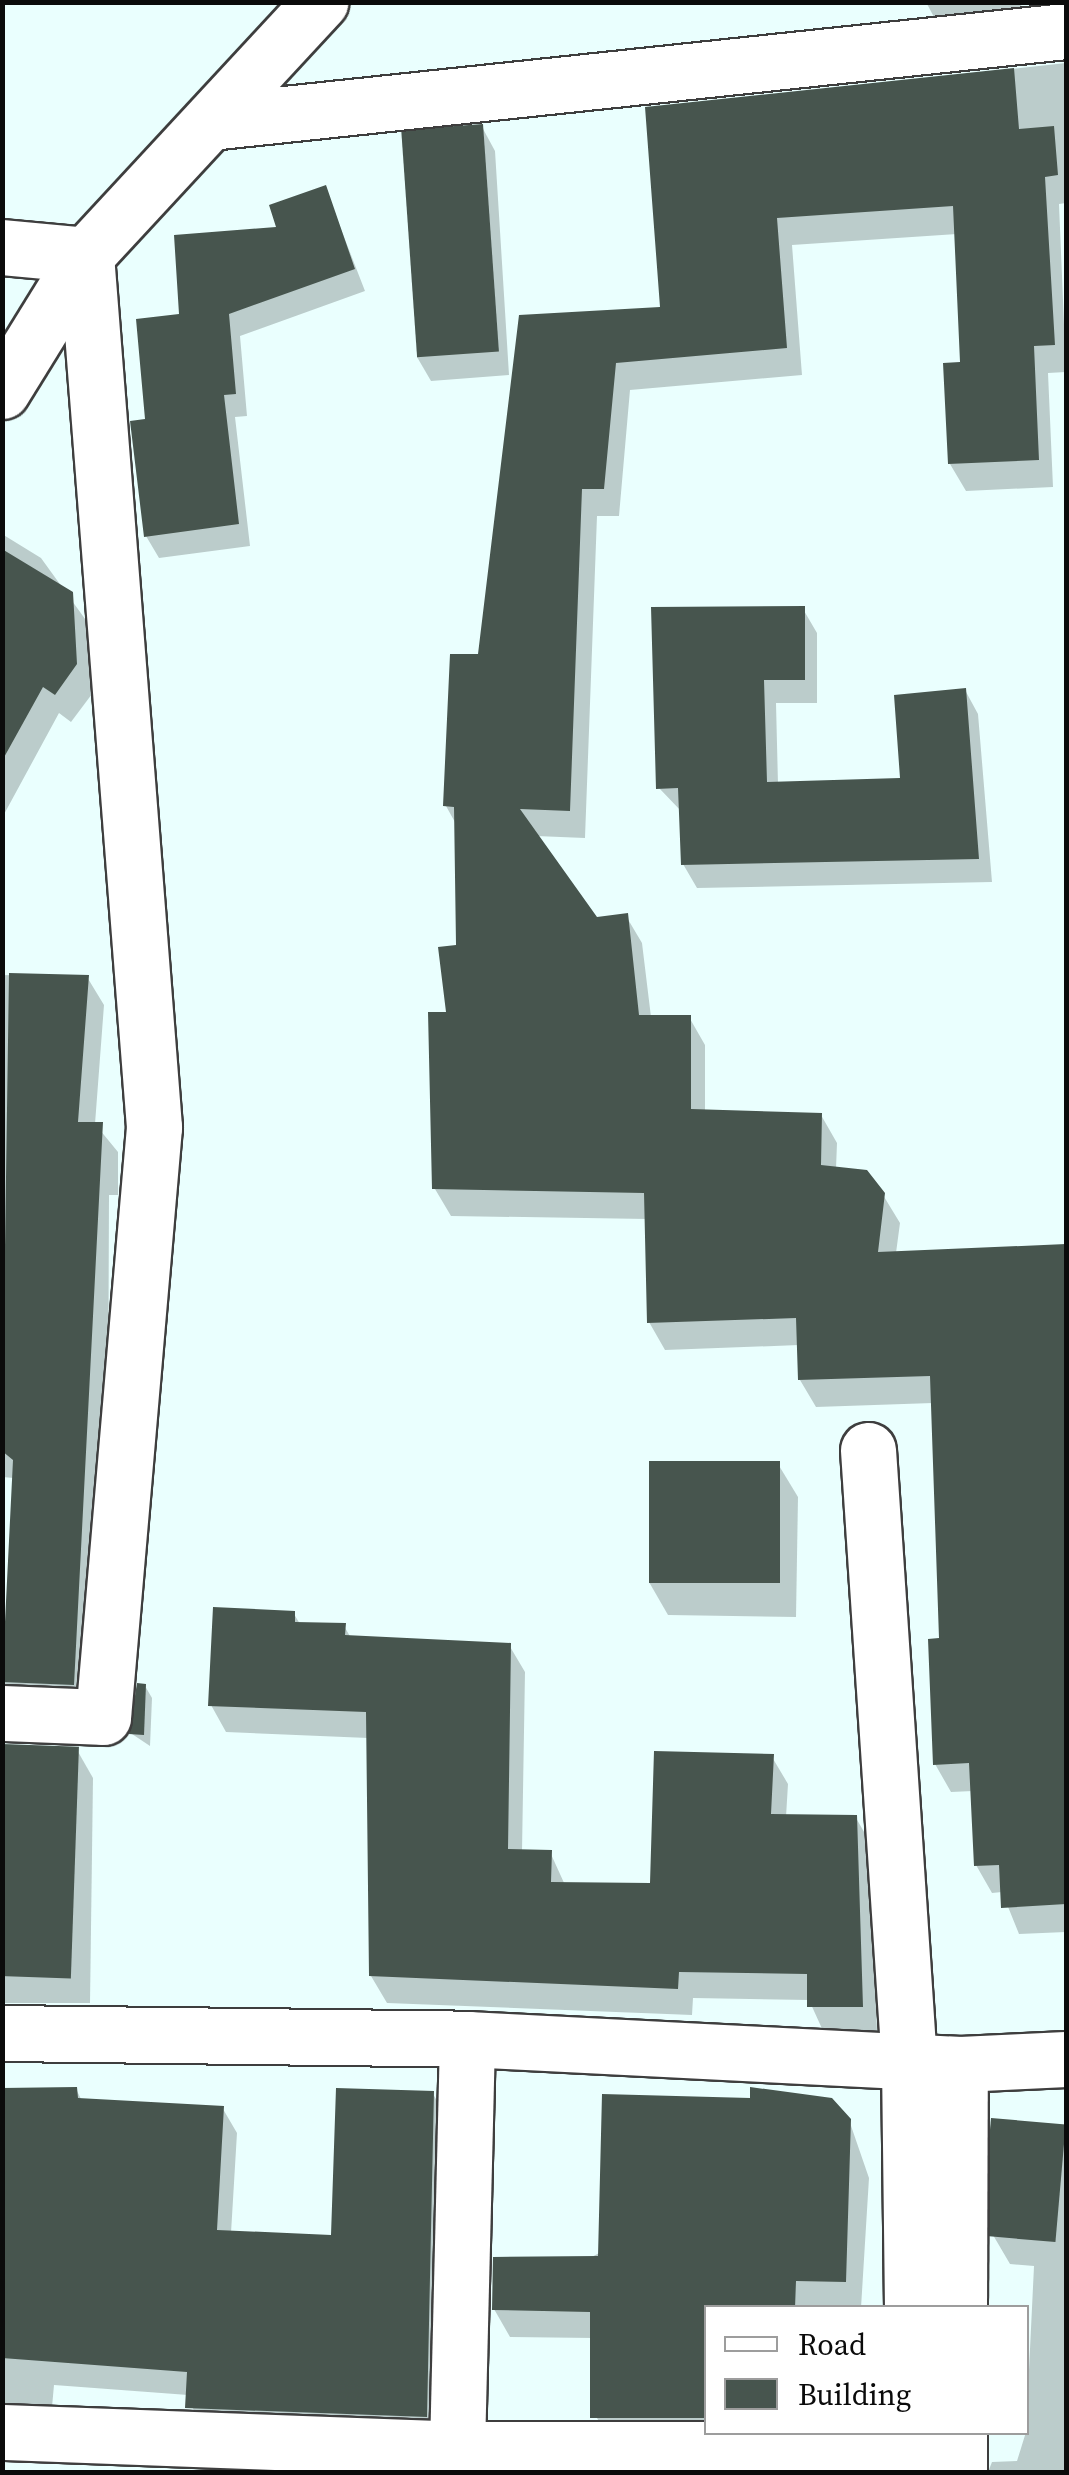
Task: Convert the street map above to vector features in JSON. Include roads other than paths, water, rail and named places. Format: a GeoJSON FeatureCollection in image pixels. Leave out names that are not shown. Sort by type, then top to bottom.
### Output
{"type":"FeatureCollection","features":[{"type":"Feature","properties":{"kind":"street"},"geometry":{"type":"LineString","coordinates":[[2,391],[86,255],[218,121],[320,2]]}},
{"type":"Feature","properties":{"kind":"street"},"geometry":{"type":"LineString","coordinates":[[218,121],[1066,30]]}},
{"type":"Feature","properties":{"kind":"street"},"geometry":{"type":"LineString","coordinates":[[2,247],[86,255]]}},
{"type":"Feature","properties":{"kind":"street"},"geometry":{"type":"LineString","coordinates":[[2,1713],[103,1717],[154,1128],[86,255]]}},
{"type":"Feature","properties":{"kind":"street"},"geometry":{"type":"LineString","coordinates":[[868,1450],[959,2305]]}},
{"type":"Feature","properties":{"kind":"street"},"geometry":{"type":"LineString","coordinates":[[2,2032],[467,2039],[934,2063],[1066,2059]]}},
{"type":"Feature","properties":{"kind":"street"},"geometry":{"type":"LineString","coordinates":[[458,2449],[467,2039]]}},
{"type":"Feature","properties":{"kind":"street"},"geometry":{"type":"LineString","coordinates":[[912,2305],[934,2063]]}},
{"type":"Feature","properties":{"kind":"street"},"geometry":{"type":"LineString","coordinates":[[2,2432],[458,2449],[932,2452]]}}]}
